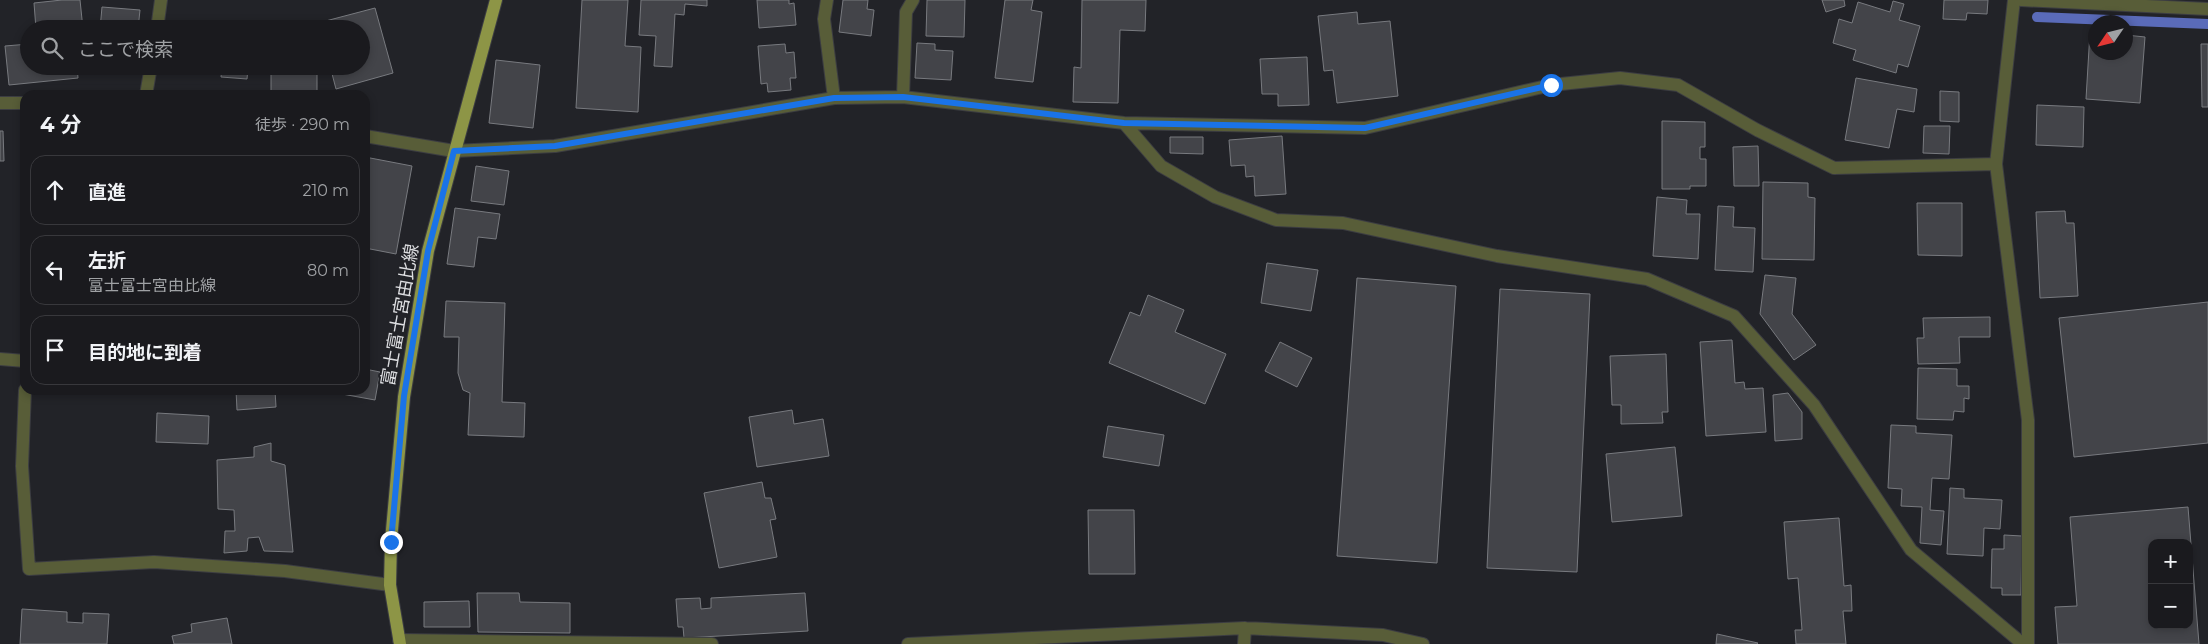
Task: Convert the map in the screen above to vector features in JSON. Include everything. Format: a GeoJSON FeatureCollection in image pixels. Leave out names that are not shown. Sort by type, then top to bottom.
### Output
{"type":"FeatureCollection","features":[{"type":"Feature","properties":{"kind":"main road","name":"富士富士宮由比線"},"geometry":{"type":"LineString","coordinates":[[400,642],[390,586],[391,542],[404,396],[428,251],[496,0]]}},
{"type":"Feature","properties":{"kind":"street"},"geometry":{"type":"LineString","coordinates":[[158,20],[161,0]]}},
{"type":"Feature","properties":{"kind":"street"},"geometry":{"type":"LineString","coordinates":[[827,0],[824,19],[834,98]]}},
{"type":"Feature","properties":{"kind":"street"},"geometry":{"type":"LineString","coordinates":[[903,97],[906,12],[913,0]]}},
{"type":"Feature","properties":{"kind":"street"},"geometry":{"type":"LineString","coordinates":[[2014,0],[1996,164],[2028,420],[2028,644]]}},
{"type":"Feature","properties":{"kind":"street"},"geometry":{"type":"LineString","coordinates":[[2021,0],[2208,9]]}},
{"type":"Feature","properties":{"kind":"street"},"geometry":{"type":"LineString","coordinates":[[147,90],[149,75]]}},
{"type":"Feature","properties":{"kind":"street"},"geometry":{"type":"LineString","coordinates":[[370,137],[454,151],[555,146],[834,98],[903,97],[1124,123],[1365,128],[1551,85],[1620,78],[1678,85],[1757,130],[1834,168],[1996,164]]}},
{"type":"Feature","properties":{"kind":"street"},"geometry":{"type":"LineString","coordinates":[[0,103],[20,103]]}},
{"type":"Feature","properties":{"kind":"street"},"geometry":{"type":"LineString","coordinates":[[1124,123],[1161,166],[1214,197],[1276,220],[1344,223],[1497,256],[1647,279],[1734,316],[1814,405],[1911,550],[2023,644]]}},
{"type":"Feature","properties":{"kind":"street"},"geometry":{"type":"LineString","coordinates":[[0,359],[20,361]]}},
{"type":"Feature","properties":{"kind":"street"},"geometry":{"type":"LineString","coordinates":[[25,395],[22,466],[29,568],[154,562],[284,571],[390,586]]}},
{"type":"Feature","properties":{"kind":"street"},"geometry":{"type":"LineString","coordinates":[[1244,644],[1246,628]]}},
{"type":"Feature","properties":{"kind":"street"},"geometry":{"type":"LineString","coordinates":[[908,644],[1246,628],[1383,635],[1423,644]]}},
{"type":"Feature","properties":{"kind":"street"},"geometry":{"type":"LineString","coordinates":[[400,642],[712,644]]}},
{"type":"Feature","properties":{"kind":"building"},"geometry":{"type":"Polygon","coordinates":[[[80,0],[82,20],[35,20],[34,3],[80,0]]]}},
{"type":"Feature","properties":{"kind":"building"},"geometry":{"type":"Polygon","coordinates":[[[582,0],[628,0],[625,46],[641,47],[638,112],[576,108],[582,0]]]}},
{"type":"Feature","properties":{"kind":"building"},"geometry":{"type":"Polygon","coordinates":[[[641,0],[707,0],[707,6],[685,4],[684,15],[675,14],[672,67],[654,66],[656,36],[639,35],[641,0]]]}},
{"type":"Feature","properties":{"kind":"building"},"geometry":{"type":"Polygon","coordinates":[[[757,0],[789,0],[789,4],[794,3],[796,25],[759,28],[757,0]]]}},
{"type":"Feature","properties":{"kind":"building"},"geometry":{"type":"Polygon","coordinates":[[[843,0],[868,0],[867,9],[874,10],[871,36],[839,32],[843,0]]]}},
{"type":"Feature","properties":{"kind":"building"},"geometry":{"type":"Polygon","coordinates":[[[927,0],[965,0],[964,37],[926,36],[927,0]]]}},
{"type":"Feature","properties":{"kind":"building"},"geometry":{"type":"Polygon","coordinates":[[[1005,0],[1033,0],[1031,10],[1042,12],[1033,82],[995,78],[1005,0]]]}},
{"type":"Feature","properties":{"kind":"building"},"geometry":{"type":"Polygon","coordinates":[[[1082,0],[1146,0],[1145,31],[1120,30],[1118,103],[1073,102],[1074,67],[1081,68],[1082,0]]]}},
{"type":"Feature","properties":{"kind":"building"},"geometry":{"type":"Polygon","coordinates":[[[1822,0],[1844,0],[1845,6],[1826,12],[1822,0]]]}},
{"type":"Feature","properties":{"kind":"building"},"geometry":{"type":"Polygon","coordinates":[[[1944,0],[1988,0],[1987,14],[1967,13],[1966,20],[1943,19],[1944,0]]]}},
{"type":"Feature","properties":{"kind":"building"},"geometry":{"type":"Polygon","coordinates":[[[1893,1],[1904,4],[1899,20],[1920,26],[1908,67],[1898,64],[1896,73],[1853,60],[1856,50],[1833,43],[1839,19],[1852,23],[1858,2],[1890,12],[1893,1]]]}},
{"type":"Feature","properties":{"kind":"building"},"geometry":{"type":"Polygon","coordinates":[[[102,7],[140,10],[139,20],[101,20],[102,7]]]}},
{"type":"Feature","properties":{"kind":"building"},"geometry":{"type":"Polygon","coordinates":[[[375,8],[393,73],[336,89],[332,75],[370,75],[370,20],[329,20],[375,8]]]}},
{"type":"Feature","properties":{"kind":"building"},"geometry":{"type":"Polygon","coordinates":[[[1357,12],[1358,24],[1390,21],[1398,96],[1337,103],[1333,70],[1324,71],[1318,16],[1357,12]]]}},
{"type":"Feature","properties":{"kind":"building"},"geometry":{"type":"Polygon","coordinates":[[[2133,36],[2145,37],[2140,103],[2086,99],[2088,60],[2133,60],[2133,36]]]}},
{"type":"Feature","properties":{"kind":"building"},"geometry":{"type":"Polygon","coordinates":[[[917,43],[935,44],[935,50],[953,51],[951,80],[915,78],[917,43]]]}},
{"type":"Feature","properties":{"kind":"building"},"geometry":{"type":"Polygon","coordinates":[[[785,44],[786,53],[794,52],[796,78],[790,78],[791,90],[768,92],[767,83],[761,84],[758,46],[785,44]]]}},
{"type":"Feature","properties":{"kind":"building"},"geometry":{"type":"Polygon","coordinates":[[[2201,44],[2208,44],[2208,107],[2202,107],[2201,44]]]}},
{"type":"Feature","properties":{"kind":"building"},"geometry":{"type":"Polygon","coordinates":[[[20,45],[20,75],[78,75],[78,78],[9,85],[5,46],[20,45]]]}},
{"type":"Feature","properties":{"kind":"building"},"geometry":{"type":"Polygon","coordinates":[[[1307,57],[1309,105],[1278,106],[1278,94],[1262,94],[1260,59],[1307,57]]]}},
{"type":"Feature","properties":{"kind":"building"},"geometry":{"type":"Polygon","coordinates":[[[496,60],[540,65],[533,128],[489,123],[496,60]]]}},
{"type":"Feature","properties":{"kind":"building"},"geometry":{"type":"Polygon","coordinates":[[[221,75],[247,75],[247,79],[221,77],[221,75]]]}},
{"type":"Feature","properties":{"kind":"building"},"geometry":{"type":"Polygon","coordinates":[[[271,75],[317,75],[317,90],[271,90],[271,75]]]}},
{"type":"Feature","properties":{"kind":"building"},"geometry":{"type":"Polygon","coordinates":[[[1856,78],[1917,89],[1914,112],[1897,109],[1889,148],[1845,140],[1856,78]]]}},
{"type":"Feature","properties":{"kind":"building"},"geometry":{"type":"Polygon","coordinates":[[[1940,91],[1959,92],[1959,122],[1940,121],[1940,91]]]}},
{"type":"Feature","properties":{"kind":"building"},"geometry":{"type":"Polygon","coordinates":[[[2037,105],[2084,107],[2083,147],[2036,145],[2037,105]]]}},
{"type":"Feature","properties":{"kind":"building"},"geometry":{"type":"Polygon","coordinates":[[[1662,121],[1705,122],[1705,147],[1700,147],[1700,159],[1706,159],[1706,186],[1690,186],[1690,189],[1662,189],[1662,121]]]}},
{"type":"Feature","properties":{"kind":"building"},"geometry":{"type":"Polygon","coordinates":[[[1924,126],[1950,126],[1949,154],[1923,153],[1924,126]]]}},
{"type":"Feature","properties":{"kind":"building"},"geometry":{"type":"Polygon","coordinates":[[[0,131],[3,131],[4,161],[0,161],[0,131]]]}},
{"type":"Feature","properties":{"kind":"building"},"geometry":{"type":"Polygon","coordinates":[[[1282,136],[1286,194],[1255,196],[1254,176],[1246,177],[1245,165],[1231,166],[1229,140],[1282,136]]]}},
{"type":"Feature","properties":{"kind":"building"},"geometry":{"type":"Polygon","coordinates":[[[1170,137],[1203,137],[1203,154],[1170,153],[1170,137]]]}},
{"type":"Feature","properties":{"kind":"building"},"geometry":{"type":"Polygon","coordinates":[[[1758,146],[1759,186],[1734,186],[1733,147],[1758,146]]]}},
{"type":"Feature","properties":{"kind":"building"},"geometry":{"type":"Polygon","coordinates":[[[370,158],[412,166],[396,254],[370,249],[370,158]]]}},
{"type":"Feature","properties":{"kind":"building"},"geometry":{"type":"Polygon","coordinates":[[[476,166],[509,171],[504,205],[471,201],[476,166]]]}},
{"type":"Feature","properties":{"kind":"building"},"geometry":{"type":"Polygon","coordinates":[[[1763,182],[1808,183],[1808,197],[1815,198],[1814,260],[1762,259],[1763,182]]]}},
{"type":"Feature","properties":{"kind":"building"},"geometry":{"type":"Polygon","coordinates":[[[1657,197],[1687,200],[1686,214],[1700,214],[1698,259],[1653,256],[1657,197]]]}},
{"type":"Feature","properties":{"kind":"building"},"geometry":{"type":"Polygon","coordinates":[[[1917,203],[1962,203],[1962,256],[1918,255],[1917,203]]]}},
{"type":"Feature","properties":{"kind":"building"},"geometry":{"type":"Polygon","coordinates":[[[1718,206],[1734,207],[1733,227],[1755,228],[1753,272],[1715,270],[1718,206]]]}},
{"type":"Feature","properties":{"kind":"building"},"geometry":{"type":"Polygon","coordinates":[[[455,208],[500,214],[496,239],[478,237],[474,267],[447,264],[455,208]]]}},
{"type":"Feature","properties":{"kind":"building"},"geometry":{"type":"Polygon","coordinates":[[[2065,211],[2066,223],[2074,223],[2078,296],[2040,298],[2036,212],[2065,211]]]}},
{"type":"Feature","properties":{"kind":"building"},"geometry":{"type":"Polygon","coordinates":[[[1267,263],[1318,270],[1311,311],[1261,303],[1267,263]]]}},
{"type":"Feature","properties":{"kind":"building"},"geometry":{"type":"Polygon","coordinates":[[[1765,275],[1796,278],[1792,314],[1816,345],[1794,360],[1760,314],[1765,275]]]}},
{"type":"Feature","properties":{"kind":"building"},"geometry":{"type":"Polygon","coordinates":[[[1357,278],[1456,286],[1437,563],[1337,556],[1357,278]]]}},
{"type":"Feature","properties":{"kind":"building"},"geometry":{"type":"Polygon","coordinates":[[[1500,289],[1590,294],[1577,572],[1487,568],[1500,289]]]}},
{"type":"Feature","properties":{"kind":"building"},"geometry":{"type":"Polygon","coordinates":[[[1148,295],[1184,310],[1175,332],[1226,354],[1205,404],[1109,363],[1130,312],[1140,316],[1148,295]]]}},
{"type":"Feature","properties":{"kind":"building"},"geometry":{"type":"Polygon","coordinates":[[[446,301],[505,303],[502,402],[525,403],[524,437],[468,435],[470,393],[463,390],[458,373],[459,337],[444,337],[446,301]]]}},
{"type":"Feature","properties":{"kind":"building"},"geometry":{"type":"Polygon","coordinates":[[[2208,302],[2208,443],[2074,457],[2059,318],[2208,302]]]}},
{"type":"Feature","properties":{"kind":"building"},"geometry":{"type":"Polygon","coordinates":[[[1990,317],[1990,337],[1959,337],[1960,363],[1918,364],[1917,338],[1924,338],[1923,318],[1990,317]]]}},
{"type":"Feature","properties":{"kind":"building"},"geometry":{"type":"Polygon","coordinates":[[[1732,340],[1735,383],[1744,382],[1745,389],[1763,388],[1766,432],[1706,436],[1700,342],[1732,340]]]}},
{"type":"Feature","properties":{"kind":"building"},"geometry":{"type":"Polygon","coordinates":[[[1280,342],[1312,358],[1297,387],[1265,371],[1280,342]]]}},
{"type":"Feature","properties":{"kind":"building"},"geometry":{"type":"Polygon","coordinates":[[[1666,354],[1668,412],[1662,412],[1663,423],[1621,424],[1621,405],[1612,405],[1610,356],[1666,354]]]}},
{"type":"Feature","properties":{"kind":"building"},"geometry":{"type":"Polygon","coordinates":[[[1918,368],[1957,369],[1957,386],[1969,386],[1969,399],[1964,398],[1964,412],[1954,411],[1953,420],[1917,419],[1918,368]]]}},
{"type":"Feature","properties":{"kind":"building"},"geometry":{"type":"Polygon","coordinates":[[[370,370],[380,372],[375,400],[348,395],[370,395],[370,370]]]}},
{"type":"Feature","properties":{"kind":"building"},"geometry":{"type":"Polygon","coordinates":[[[1788,393],[1802,412],[1802,439],[1775,441],[1773,395],[1788,393]]]}},
{"type":"Feature","properties":{"kind":"building"},"geometry":{"type":"Polygon","coordinates":[[[236,395],[275,395],[276,407],[237,410],[236,395]]]}},
{"type":"Feature","properties":{"kind":"building"},"geometry":{"type":"Polygon","coordinates":[[[792,410],[794,424],[823,419],[829,456],[757,467],[749,417],[792,410]]]}},
{"type":"Feature","properties":{"kind":"building"},"geometry":{"type":"Polygon","coordinates":[[[157,413],[209,416],[208,444],[156,442],[157,413]]]}},
{"type":"Feature","properties":{"kind":"building"},"geometry":{"type":"Polygon","coordinates":[[[1891,425],[1916,426],[1916,433],[1952,435],[1949,479],[1932,478],[1930,510],[1944,511],[1941,545],[1920,543],[1922,507],[1901,506],[1902,489],[1888,488],[1891,425]]]}},
{"type":"Feature","properties":{"kind":"building"},"geometry":{"type":"Polygon","coordinates":[[[1108,426],[1164,435],[1159,466],[1103,457],[1108,426]]]}},
{"type":"Feature","properties":{"kind":"building"},"geometry":{"type":"Polygon","coordinates":[[[271,443],[271,461],[285,465],[293,552],[264,551],[259,537],[248,538],[247,551],[224,553],[225,531],[235,531],[234,510],[218,509],[217,460],[254,457],[254,447],[271,443]]]}},
{"type":"Feature","properties":{"kind":"building"},"geometry":{"type":"Polygon","coordinates":[[[1675,447],[1682,516],[1612,522],[1606,454],[1675,447]]]}},
{"type":"Feature","properties":{"kind":"building"},"geometry":{"type":"Polygon","coordinates":[[[762,482],[765,498],[771,498],[776,519],[770,520],[777,557],[719,568],[704,493],[762,482]]]}},
{"type":"Feature","properties":{"kind":"building"},"geometry":{"type":"Polygon","coordinates":[[[1950,488],[1964,489],[1964,498],[2002,500],[2000,529],[1984,528],[1983,556],[1947,554],[1950,488]]]}},
{"type":"Feature","properties":{"kind":"building"},"geometry":{"type":"Polygon","coordinates":[[[2188,507],[2191,539],[2148,539],[2148,629],[2193,629],[2193,569],[2199,644],[2058,644],[2055,607],[2077,606],[2070,517],[2188,507]]]}},
{"type":"Feature","properties":{"kind":"building"},"geometry":{"type":"Polygon","coordinates":[[[1088,510],[1134,510],[1135,574],[1089,574],[1088,510]]]}},
{"type":"Feature","properties":{"kind":"building"},"geometry":{"type":"Polygon","coordinates":[[[1839,518],[1844,586],[1851,585],[1852,611],[1843,611],[1846,644],[1796,644],[1795,630],[1802,630],[1798,578],[1788,579],[1784,522],[1839,518]]]}},
{"type":"Feature","properties":{"kind":"building"},"geometry":{"type":"Polygon","coordinates":[[[2004,535],[2022,536],[2021,595],[2002,595],[2002,588],[1991,588],[1992,549],[2004,549],[2004,535]]]}},
{"type":"Feature","properties":{"kind":"building"},"geometry":{"type":"Polygon","coordinates":[[[477,593],[519,593],[520,602],[570,603],[570,633],[478,632],[477,593]]]}},
{"type":"Feature","properties":{"kind":"building"},"geometry":{"type":"Polygon","coordinates":[[[805,593],[808,631],[684,638],[683,627],[678,627],[676,599],[700,598],[701,609],[711,608],[711,598],[805,593]]]}},
{"type":"Feature","properties":{"kind":"building"},"geometry":{"type":"Polygon","coordinates":[[[469,601],[470,627],[424,627],[424,602],[469,601]]]}},
{"type":"Feature","properties":{"kind":"building"},"geometry":{"type":"Polygon","coordinates":[[[22,609],[67,612],[67,622],[83,623],[83,613],[109,614],[107,644],[20,644],[22,609]]]}},
{"type":"Feature","properties":{"kind":"building"},"geometry":{"type":"Polygon","coordinates":[[[227,618],[232,644],[174,644],[172,636],[192,632],[191,624],[227,618]]]}},
{"type":"Feature","properties":{"kind":"building"},"geometry":{"type":"Polygon","coordinates":[[[1717,634],[1758,643],[1716,644],[1717,634]]]}},
{"type":"Feature","properties":{"kind":"waterway"},"geometry":{"type":"LineString","coordinates":[[2037,17],[2208,24]]}},
{"type":"Feature","properties":{"kind":"route"},"geometry":{"type":"LineString","coordinates":[[391,542],[404,396],[428,251],[454,151],[555,146],[834,98],[858,97],[903,97],[1124,123],[1365,128],[1551,85]]}}]}
